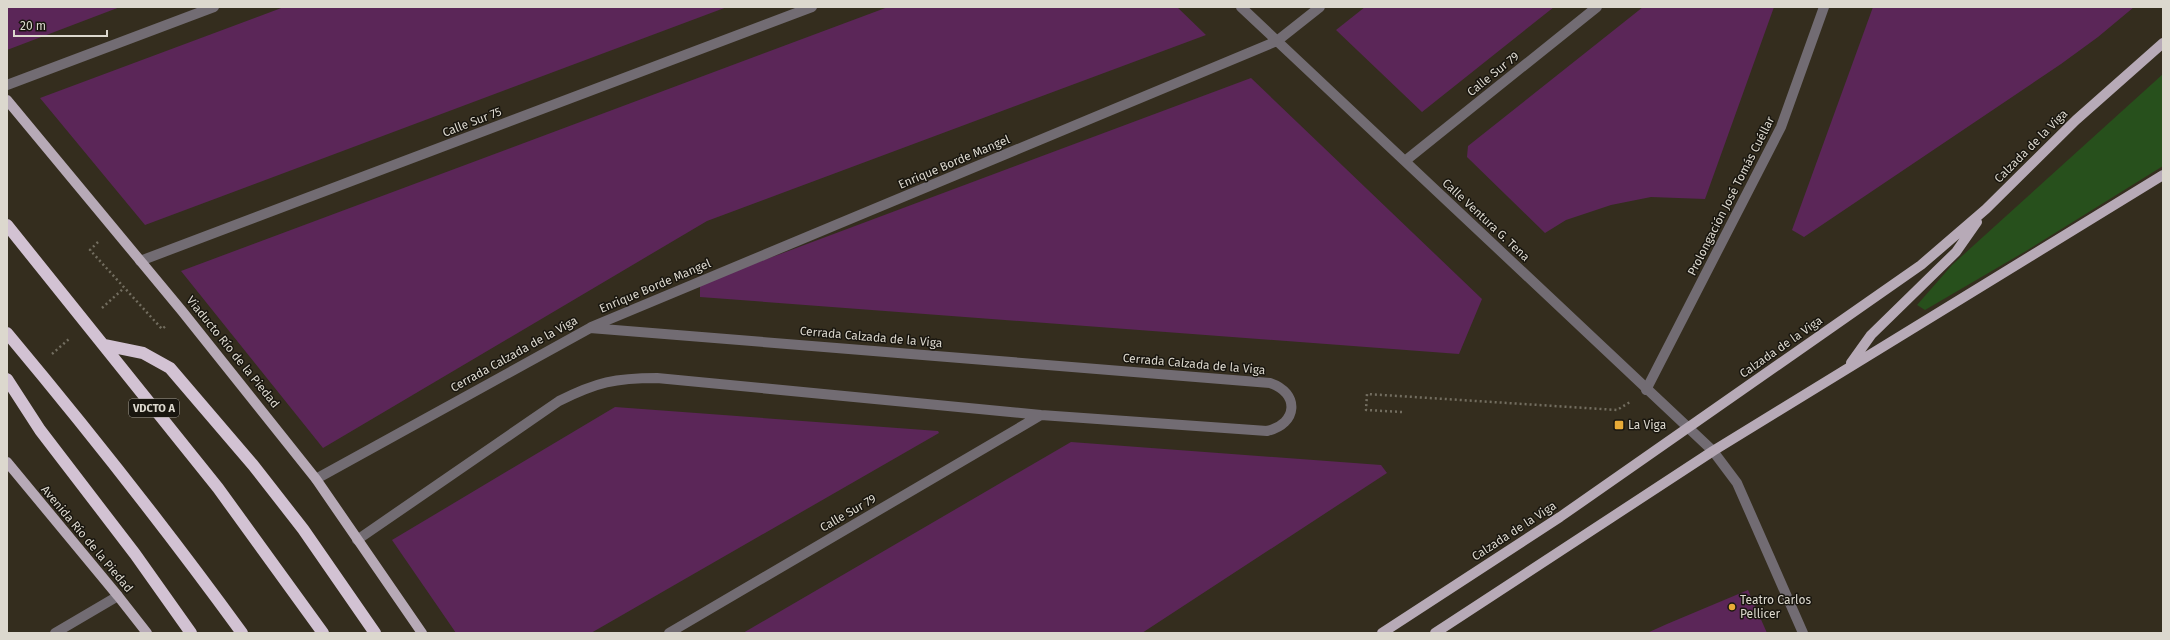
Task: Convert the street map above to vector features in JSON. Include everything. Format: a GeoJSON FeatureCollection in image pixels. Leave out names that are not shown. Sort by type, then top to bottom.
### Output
{"type":"FeatureCollection","features":[{"type":"Feature","properties":{"kind":"highway","name":"VDCTO A"},"geometry":{"type":"LineString","coordinates":[[7,225],[218,488],[323,633]]}},
{"type":"Feature","properties":{"kind":"highway"},"geometry":{"type":"LineString","coordinates":[[7,333],[73,412],[168,532],[242,633]]}},
{"type":"Feature","properties":{"kind":"highway"},"geometry":{"type":"LineString","coordinates":[[104,345],[143,353],[170,368],[248,458],[303,529],[375,633]]}},
{"type":"Feature","properties":{"kind":"highway"},"geometry":{"type":"LineString","coordinates":[[7,379],[40,430],[135,554],[191,633]]}},
{"type":"Feature","properties":{"kind":"main road","name":"Calzada de la Viga"},"geometry":{"type":"LineString","coordinates":[[1382,633],[1560,517],[1921,265],[1986,209],[2076,120],[2163,43]]}},
{"type":"Feature","properties":{"kind":"main road","name":"Viaducto Río de la Piedad"},"geometry":{"type":"LineString","coordinates":[[7,100],[140,261],[316,479],[422,633]]}},
{"type":"Feature","properties":{"kind":"main road"},"geometry":{"type":"LineString","coordinates":[[1435,633],[1713,451],[2163,174]]}},
{"type":"Feature","properties":{"kind":"main road"},"geometry":{"type":"LineString","coordinates":[[1849,367],[1871,335],[1956,252],[1986,209]]}},
{"type":"Feature","properties":{"kind":"main road","name":"Avenida Río de la Piedad"},"geometry":{"type":"LineString","coordinates":[[7,462],[118,596],[146,633]]}},
{"type":"Feature","properties":{"kind":"street"},"geometry":{"type":"LineString","coordinates":[[7,85],[214,7]]}},
{"type":"Feature","properties":{"kind":"street","name":"Calle Sur 75"},"geometry":{"type":"LineString","coordinates":[[140,261],[812,7]]}},
{"type":"Feature","properties":{"kind":"street","name":"Calle Ventura G. Tena"},"geometry":{"type":"LineString","coordinates":[[1241,7],[1646,390],[1713,451],[1737,483],[1803,633]]}},
{"type":"Feature","properties":{"kind":"street","name":"Enrique Borde Mangel"},"geometry":{"type":"LineString","coordinates":[[590,328],[1277,41],[1320,7]]}},
{"type":"Feature","properties":{"kind":"street","name":"Calle Sur 79"},"geometry":{"type":"LineString","coordinates":[[1405,161],[1598,7]]}},
{"type":"Feature","properties":{"kind":"street","name":"Prolongación José Tomás Cuéllar"},"geometry":{"type":"LineString","coordinates":[[1646,390],[1764,163],[1781,127],[1824,7]]}},
{"type":"Feature","properties":{"kind":"street","name":"Cerrada Calzada de la Viga"},"geometry":{"type":"LineString","coordinates":[[316,479],[590,328],[1270,383],[1281,387],[1289,396],[1291,408],[1288,421],[1279,429],[1267,431],[1041,416],[657,378],[623,378],[590,386],[559,401],[357,540]]}},
{"type":"Feature","properties":{"kind":"street","name":"Calle Sur 79"},"geometry":{"type":"LineString","coordinates":[[669,633],[1041,416]]}},
{"type":"Feature","properties":{"kind":"street"},"geometry":{"type":"LineString","coordinates":[[55,633],[118,596]]}},
{"type":"Feature","properties":{"kind":"path"},"geometry":{"type":"LineString","coordinates":[[90,250],[162,329]]}},
{"type":"Feature","properties":{"kind":"path"},"geometry":{"type":"LineString","coordinates":[[98,313],[124,288]]}},
{"type":"Feature","properties":{"kind":"path"},"geometry":{"type":"LineString","coordinates":[[47,359],[75,333]]}},
{"type":"Feature","properties":{"kind":"path"},"geometry":{"type":"LineString","coordinates":[[1402,412],[1366,410],[1367,394],[1617,410],[1646,390]]}},
{"type":"Feature","properties":{"kind":"green space"},"geometry":{"type":"Polygon","coordinates":[[[2163,74],[2163,166],[2026,251],[1925,310],[1917,305],[1952,265],[2163,74]]]}},
{"type":"Feature","properties":{"kind":"building"},"geometry":{"type":"Polygon","coordinates":[[[7,7],[120,7],[7,50],[7,7]]]}},
{"type":"Feature","properties":{"kind":"building"},"geometry":{"type":"Polygon","coordinates":[[[284,7],[727,7],[145,225],[40,98],[284,7]]]}},
{"type":"Feature","properties":{"kind":"building"},"geometry":{"type":"Polygon","coordinates":[[[888,7],[1177,7],[1206,35],[707,221],[323,448],[181,271],[888,7]]]}},
{"type":"Feature","properties":{"kind":"building"},"geometry":{"type":"Polygon","coordinates":[[[1365,7],[1554,7],[1422,112],[1336,30],[1365,7]]]}},
{"type":"Feature","properties":{"kind":"building"},"geometry":{"type":"Polygon","coordinates":[[[1643,7],[1774,7],[1705,199],[1651,197],[1611,205],[1566,220],[1545,233],[1467,157],[1468,146],[1643,7]]]}},
{"type":"Feature","properties":{"kind":"building"},"geometry":{"type":"Polygon","coordinates":[[[1873,7],[2134,7],[2098,37],[2061,64],[1804,237],[1792,230],[1873,7]]]}},
{"type":"Feature","properties":{"kind":"building"},"geometry":{"type":"Polygon","coordinates":[[[1251,78],[1482,299],[1459,354],[700,297],[700,284],[1251,78]]]}},
{"type":"Feature","properties":{"kind":"building"},"geometry":{"type":"Polygon","coordinates":[[[615,407],[938,431],[939,433],[591,633],[456,633],[392,540],[615,407]]]}},
{"type":"Feature","properties":{"kind":"building"},"geometry":{"type":"Polygon","coordinates":[[[1071,442],[1381,465],[1387,473],[1142,633],[743,633],[1071,442]]]}},
{"type":"Feature","properties":{"kind":"building","name":"Teatro Carlos Pellicer"},"geometry":{"type":"Polygon","coordinates":[[[1748,590],[1767,633],[1647,633],[1667,624],[1748,590]]]}},
{"type":"Feature","properties":{"kind":"place","name":"La Viga"},"geometry":{"type":"Point","coordinates":[1619,425]}},
{"type":"Feature","properties":{"kind":"place","name":"Teatro Carlos Pellicer"},"geometry":{"type":"Point","coordinates":[1732,607]}}]}
